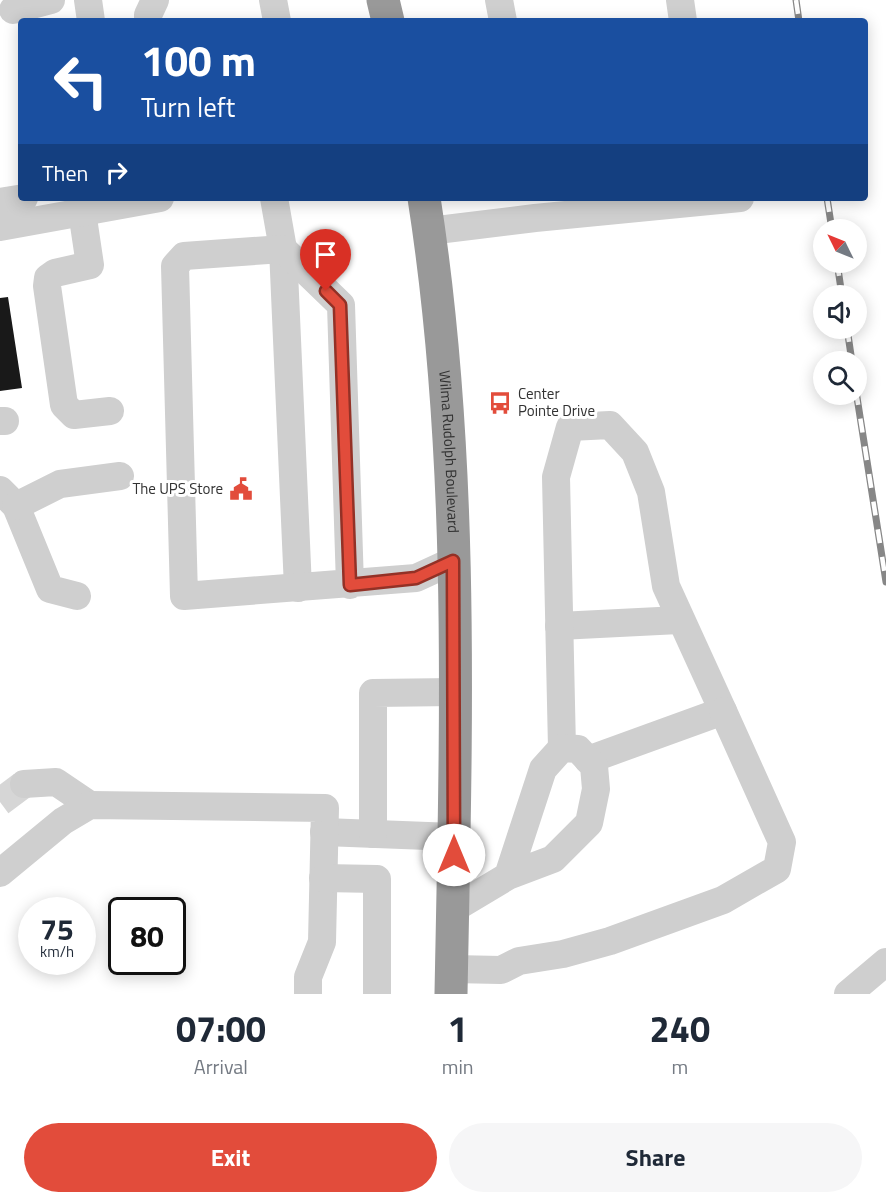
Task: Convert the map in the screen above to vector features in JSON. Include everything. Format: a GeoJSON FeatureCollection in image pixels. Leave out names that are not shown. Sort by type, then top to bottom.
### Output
{"type":"FeatureCollection","features":[{"type":"Feature","properties":{"kind":"highway"},"geometry":{"type":"LineString","coordinates":[[382,0],[387,18]]}},
{"type":"Feature","properties":{"kind":"highway","name":"Wilma Rudolph Boulevard"},"geometry":{"type":"LineString","coordinates":[[424,201],[447,413],[453,561],[452,982]]}},
{"type":"Feature","properties":{"kind":"street"},"geometry":{"type":"LineString","coordinates":[[14,10],[51,0]]}},
{"type":"Feature","properties":{"kind":"street"},"geometry":{"type":"LineString","coordinates":[[87,0],[90,18]]}},
{"type":"Feature","properties":{"kind":"street"},"geometry":{"type":"LineString","coordinates":[[148,18],[154,0]]}},
{"type":"Feature","properties":{"kind":"street"},"geometry":{"type":"LineString","coordinates":[[273,0],[276,18]]}},
{"type":"Feature","properties":{"kind":"street"},"geometry":{"type":"LineString","coordinates":[[499,0],[502,18]]}},
{"type":"Feature","properties":{"kind":"street"},"geometry":{"type":"LineString","coordinates":[[680,0],[683,18]]}},
{"type":"Feature","properties":{"kind":"street"},"geometry":{"type":"LineString","coordinates":[[0,202],[18,199]]}},
{"type":"Feature","properties":{"kind":"street"},"geometry":{"type":"LineString","coordinates":[[0,227],[81,205],[126,201]]}},
{"type":"Feature","properties":{"kind":"street"},"geometry":{"type":"LineString","coordinates":[[274,201],[282,249],[298,588]]}},
{"type":"Feature","properties":{"kind":"street"},"geometry":{"type":"LineString","coordinates":[[429,231],[533,208],[678,201]]}},
{"type":"Feature","properties":{"kind":"street"},"geometry":{"type":"LineString","coordinates":[[81,205],[90,265],[55,273],[48,278],[46,286],[64,405],[74,415],[110,411]]}},
{"type":"Feature","properties":{"kind":"street"},"geometry":{"type":"LineString","coordinates":[[350,585],[340,305],[282,249],[184,256],[175,267],[184,596],[350,585],[416,578],[453,561]]}},
{"type":"Feature","properties":{"kind":"street"},"geometry":{"type":"LineString","coordinates":[[452,982],[501,982],[519,961],[563,954],[610,940],[723,900],[777,869],[782,842],[679,620],[666,586],[651,492],[635,452],[610,425],[570,427],[556,477],[562,748],[543,769],[508,876]]}},
{"type":"Feature","properties":{"kind":"street"},"geometry":{"type":"LineString","coordinates":[[77,596],[50,589],[8,498],[60,484],[120,476]]}},
{"type":"Feature","properties":{"kind":"street"},"geometry":{"type":"LineString","coordinates":[[560,626],[679,620]]}},
{"type":"Feature","properties":{"kind":"street"},"geometry":{"type":"LineString","coordinates":[[373,834],[373,693],[454,692]]}},
{"type":"Feature","properties":{"kind":"street"},"geometry":{"type":"LineString","coordinates":[[588,759],[723,711]]}},
{"type":"Feature","properties":{"kind":"street"},"geometry":{"type":"LineString","coordinates":[[453,909],[508,876],[553,859],[589,823],[596,789],[594,766],[578,749],[562,748]]}},
{"type":"Feature","properties":{"kind":"street"},"geometry":{"type":"LineString","coordinates":[[24,784],[56,782],[90,805]]}},
{"type":"Feature","properties":{"kind":"street"},"geometry":{"type":"LineString","coordinates":[[0,873],[63,821],[90,805],[325,808],[322,942],[308,978],[308,994]]}},
{"type":"Feature","properties":{"kind":"street"},"geometry":{"type":"LineString","coordinates":[[324,832],[454,837]]}},
{"type":"Feature","properties":{"kind":"street"},"geometry":{"type":"LineString","coordinates":[[323,878],[377,879],[377,994]]}},
{"type":"Feature","properties":{"kind":"street"},"geometry":{"type":"LineString","coordinates":[[848,994],[886,962]]}},
{"type":"Feature","properties":{"kind":"building"},"geometry":{"type":"Polygon","coordinates":[[[8,297],[22,388],[0,391],[0,298],[8,297]]]}},
{"type":"Feature","properties":{"kind":"tunnel"},"geometry":{"type":"LineString","coordinates":[[0,802],[24,784]]}},
{"type":"Feature","properties":{"kind":"railway"},"geometry":{"type":"LineString","coordinates":[[796,0],[799,18]]}},
{"type":"Feature","properties":{"kind":"railway"},"geometry":{"type":"LineString","coordinates":[[827,201],[830,219]]}},
{"type":"Feature","properties":{"kind":"railway"},"geometry":{"type":"LineString","coordinates":[[839,273],[840,285]]}},
{"type":"Feature","properties":{"kind":"railway"},"geometry":{"type":"LineString","coordinates":[[849,339],[850,351]]}},
{"type":"Feature","properties":{"kind":"railway"},"geometry":{"type":"LineString","coordinates":[[858,405],[886,582]]}},
{"type":"Feature","properties":{"kind":"place","name":"Center Pointe Drive"},"geometry":{"type":"Point","coordinates":[500,403]}},
{"type":"Feature","properties":{"kind":"place","name":"The UPS Store"},"geometry":{"type":"Point","coordinates":[241,489]}},
{"type":"Feature","properties":{"kind":"route"},"geometry":{"type":"LineString","coordinates":[[326,291],[340,305],[350,585],[416,578],[453,561],[454,855]]}}]}
